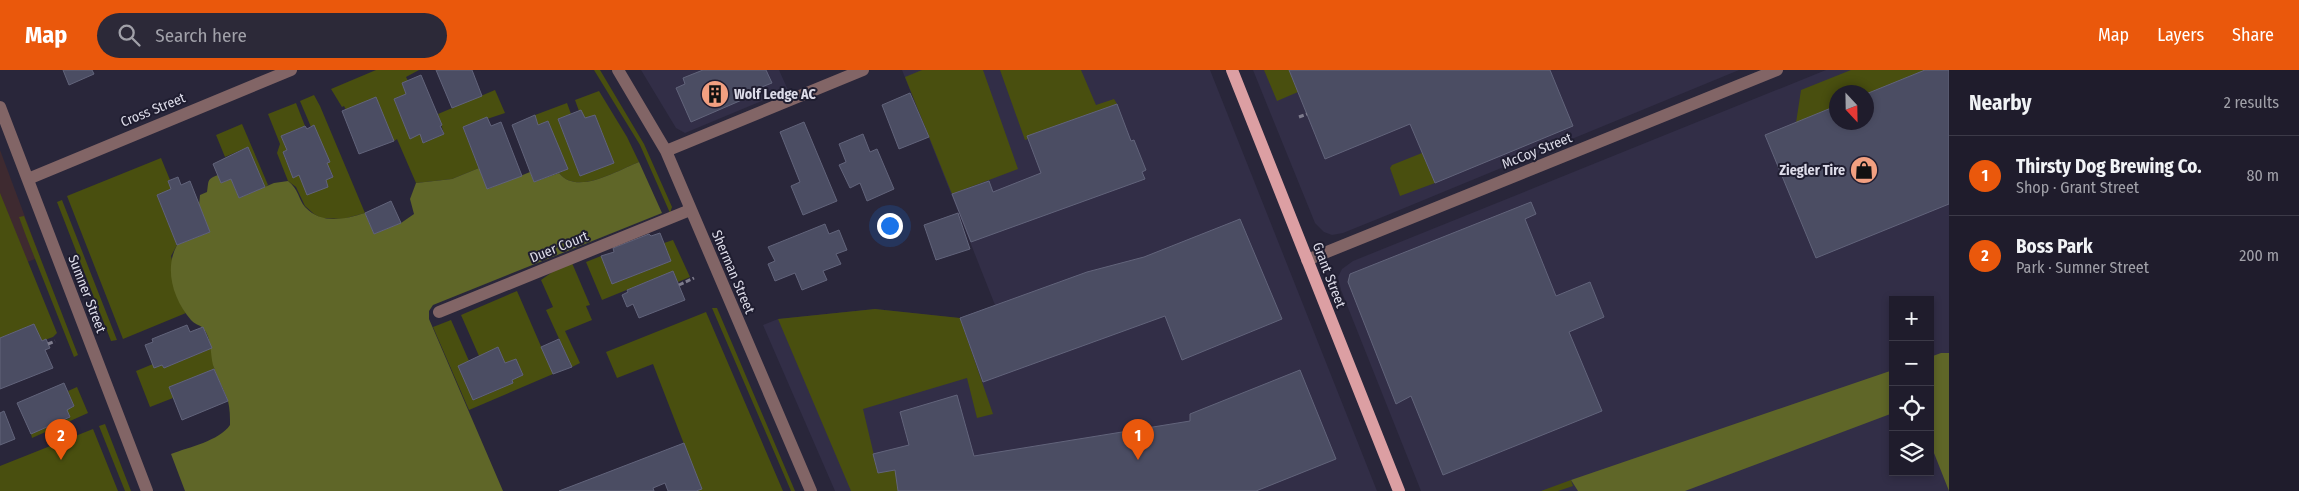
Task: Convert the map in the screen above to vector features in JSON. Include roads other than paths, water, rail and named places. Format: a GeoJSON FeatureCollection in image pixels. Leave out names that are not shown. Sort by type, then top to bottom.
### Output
{"type":"FeatureCollection","features":[{"type":"Feature","properties":{"kind":"main road","name":"Grant Street"},"geometry":{"type":"LineString","coordinates":[[1232,70],[1399,491]]}},
{"type":"Feature","properties":{"kind":"street","name":"Cross Street"},"geometry":{"type":"LineString","coordinates":[[28,179],[291,70]]}},
{"type":"Feature","properties":{"kind":"street","name":"Sherman Street"},"geometry":{"type":"LineString","coordinates":[[618,70],[666,151],[811,491]]}},
{"type":"Feature","properties":{"kind":"street"},"geometry":{"type":"LineString","coordinates":[[666,151],[863,70]]}},
{"type":"Feature","properties":{"kind":"street","name":"McCoy Street"},"geometry":{"type":"LineString","coordinates":[[1307,260],[1769,71]]}},
{"type":"Feature","properties":{"kind":"street","name":"Sumner Street"},"geometry":{"type":"LineString","coordinates":[[0,107],[147,491]]}},
{"type":"Feature","properties":{"kind":"street","name":"Duer Court"},"geometry":{"type":"LineString","coordinates":[[438,312],[690,210]]}},
{"type":"Feature","properties":{"kind":"place","name":"Wolf Ledge AC"},"geometry":{"type":"Point","coordinates":[715,94]}},
{"type":"Feature","properties":{"kind":"place","name":"Ziegler Tire"},"geometry":{"type":"Point","coordinates":[1864,170]}},
{"type":"Feature","properties":{"kind":"place","name":"Boss Park"},"geometry":{"type":"Point","coordinates":[61,460]}},
{"type":"Feature","properties":{"kind":"place","name":"Thirsty Dog Brewing Co."},"geometry":{"type":"Point","coordinates":[1138,460]}}]}
